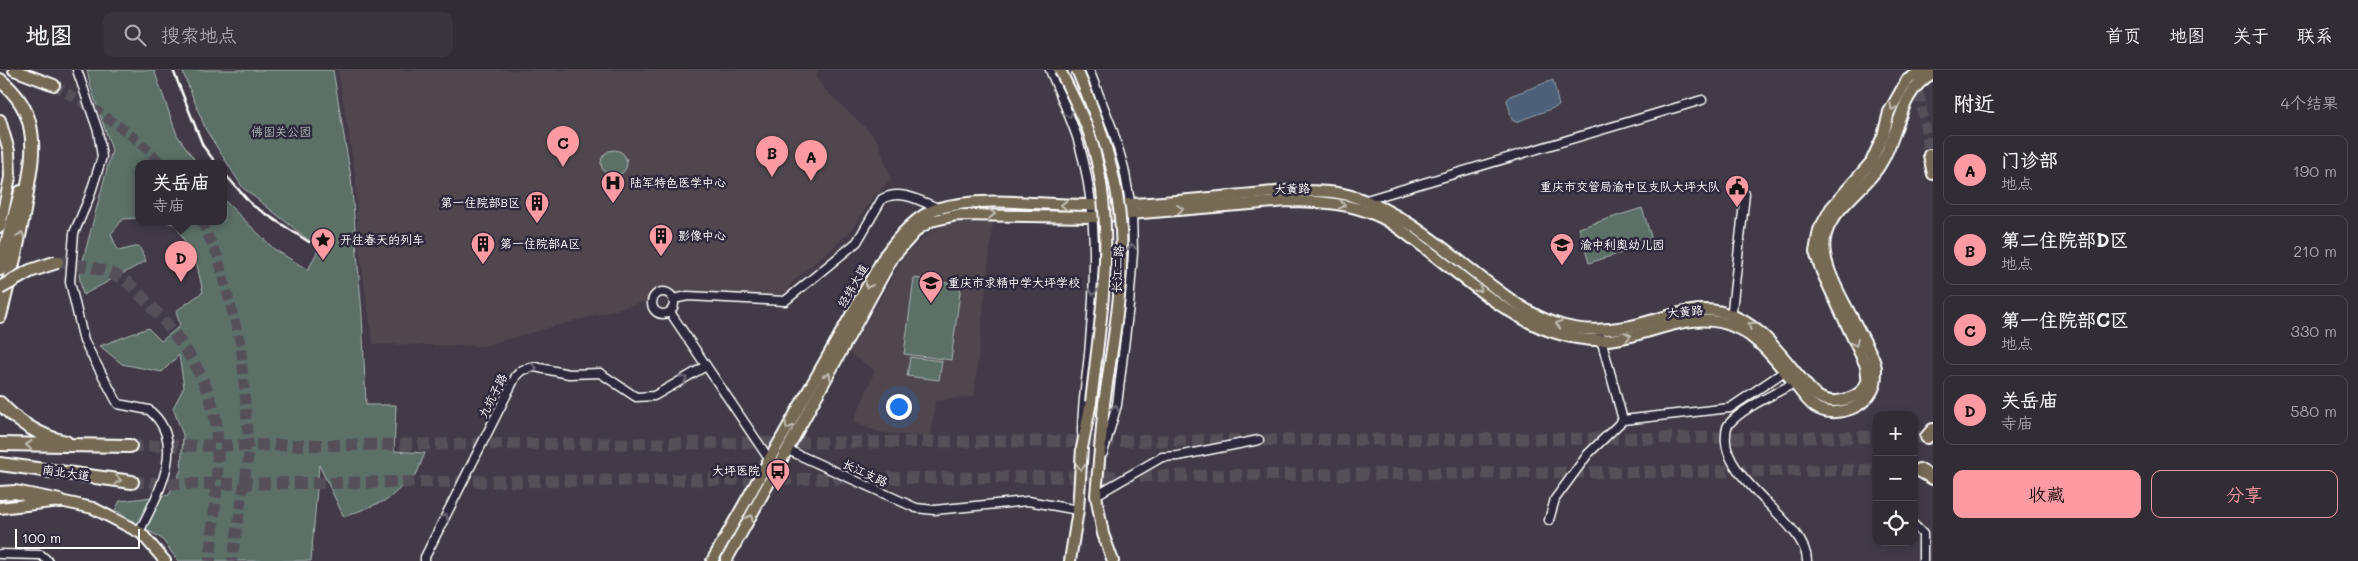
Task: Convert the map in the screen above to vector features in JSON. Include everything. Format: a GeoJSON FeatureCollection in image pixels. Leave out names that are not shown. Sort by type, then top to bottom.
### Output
{"type":"FeatureCollection","features":[{"type":"Feature","properties":{"kind":"highway"},"geometry":{"type":"LineString","coordinates":[[0,80],[10,88],[22,103],[31,130],[32,158],[23,227],[0,316]]}},
{"type":"Feature","properties":{"kind":"highway"},"geometry":{"type":"LineString","coordinates":[[0,269],[32,158]]}},
{"type":"Feature","properties":{"kind":"highway"},"geometry":{"type":"LineString","coordinates":[[0,288],[30,271],[57,262]]}},
{"type":"Feature","properties":{"kind":"highway"},"geometry":{"type":"LineString","coordinates":[[0,403],[12,416],[30,426],[60,440],[92,447]]}},
{"type":"Feature","properties":{"kind":"highway","name":"南北大道"},"geometry":{"type":"LineString","coordinates":[[0,444],[92,447],[130,446]]}},
{"type":"Feature","properties":{"kind":"highway","name":"南北大道"},"geometry":{"type":"LineString","coordinates":[[0,464],[132,482]]}},
{"type":"Feature","properties":{"kind":"highway"},"geometry":{"type":"LineString","coordinates":[[1933,467],[1919,470],[1933,478]]}},
{"type":"Feature","properties":{"kind":"highway"},"geometry":{"type":"LineString","coordinates":[[0,473],[60,472]]}},
{"type":"Feature","properties":{"kind":"highway"},"geometry":{"type":"LineString","coordinates":[[0,493],[15,492],[60,500]]}},
{"type":"Feature","properties":{"kind":"main road"},"geometry":{"type":"LineString","coordinates":[[14,70],[54,85]]}},
{"type":"Feature","properties":{"kind":"main road","name":"长江二路"},"geometry":{"type":"LineString","coordinates":[[1060,70],[1090,136],[1105,203],[1106,274],[1091,402],[1082,448],[1078,510],[1070,561]]}},
{"type":"Feature","properties":{"kind":"main road","name":"长江二路"},"geometry":{"type":"LineString","coordinates":[[1077,70],[1104,137],[1117,197],[1121,229],[1119,299],[1104,404],[1096,495],[1103,534],[1113,561]]}},
{"type":"Feature","properties":{"kind":"main road","name":"大黄路"},"geometry":{"type":"LineString","coordinates":[[1131,208],[1320,191],[1361,205],[1379,216],[1508,310],[1532,324],[1555,333],[1632,336],[1672,324],[1694,321],[1748,322],[1766,337],[1810,389],[1820,398],[1834,402],[1847,399],[1858,392],[1867,382],[1866,366],[1822,272],[1815,252],[1819,230],[1831,208],[1871,162],[1884,136],[1889,112],[1907,80],[1922,70]]}},
{"type":"Feature","properties":{"kind":"main road","name":"大黄路"},"geometry":{"type":"LineString","coordinates":[[1731,321],[1760,343],[1816,407],[1832,412],[1850,409],[1864,402],[1875,384],[1876,364],[1830,270],[1824,253],[1826,234],[1835,215],[1880,166],[1893,139],[1899,116],[1912,90],[1933,73]]}},
{"type":"Feature","properties":{"kind":"main road"},"geometry":{"type":"LineString","coordinates":[[0,120],[9,151],[10,177],[0,227]]}},
{"type":"Feature","properties":{"kind":"main road"},"geometry":{"type":"LineString","coordinates":[[1929,155],[1933,172]]}},
{"type":"Feature","properties":{"kind":"main road","name":"经纬大道"},"geometry":{"type":"LineString","coordinates":[[712,561],[885,254],[913,223],[928,212],[939,208],[971,203],[1131,208]]}},
{"type":"Feature","properties":{"kind":"main road","name":"经纬大道"},"geometry":{"type":"LineString","coordinates":[[726,561],[893,257],[918,229],[930,221],[957,215],[1093,217],[1131,208]]}},
{"type":"Feature","properties":{"kind":"main road"},"geometry":{"type":"LineString","coordinates":[[0,508],[60,500],[93,508],[139,532],[165,561]]}},
{"type":"Feature","properties":{"kind":"street"},"geometry":{"type":"LineString","coordinates":[[78,70],[98,131],[102,157],[89,198],[74,233],[70,273],[84,340],[118,404],[150,410],[166,432],[166,473],[139,532]]}},
{"type":"Feature","properties":{"kind":"street","name":"长江二路"},"geometry":{"type":"LineString","coordinates":[[1050,70],[1077,138],[1085,169],[1093,217],[1094,288],[1090,344],[1082,400],[1082,448]]}},
{"type":"Feature","properties":{"kind":"street","name":"长江二路"},"geometry":{"type":"LineString","coordinates":[[1089,70],[1112,128],[1124,168],[1131,208],[1132,252],[1129,305],[1117,405],[1097,472]]}},
{"type":"Feature","properties":{"kind":"street"},"geometry":{"type":"LineString","coordinates":[[1361,205],[1702,100]]}},
{"type":"Feature","properties":{"kind":"street"},"geometry":{"type":"LineString","coordinates":[[1085,169],[1090,178],[1105,185],[1115,181],[1124,168]]}},
{"type":"Feature","properties":{"kind":"street"},"geometry":{"type":"LineString","coordinates":[[1731,321],[1746,194]]}},
{"type":"Feature","properties":{"kind":"street"},"geometry":{"type":"LineString","coordinates":[[673,299],[688,296],[785,301],[856,242],[882,199],[888,195],[905,195],[957,215]]}},
{"type":"Feature","properties":{"kind":"street"},"geometry":{"type":"LineString","coordinates":[[662,293],[669,294],[673,299],[673,307],[670,312],[663,314],[657,312],[653,307],[653,300],[662,293]]}},
{"type":"Feature","properties":{"kind":"street"},"geometry":{"type":"LineString","coordinates":[[670,312],[769,459]]}},
{"type":"Feature","properties":{"kind":"street"},"geometry":{"type":"LineString","coordinates":[[1600,335],[1623,420]]}},
{"type":"Feature","properties":{"kind":"street","name":"九坑子路"},"geometry":{"type":"LineString","coordinates":[[425,561],[425,557],[511,384],[522,370],[535,367],[569,374],[600,373],[630,394],[644,398],[654,396],[706,366]]}},
{"type":"Feature","properties":{"kind":"street"},"geometry":{"type":"LineString","coordinates":[[1549,520],[1555,499],[1588,454],[1623,420],[1730,408],[1785,371]]}},
{"type":"Feature","properties":{"kind":"street"},"geometry":{"type":"LineString","coordinates":[[1794,383],[1737,416],[1727,426],[1724,444],[1753,490],[1782,518],[1802,544],[1807,561]]}},
{"type":"Feature","properties":{"kind":"street"},"geometry":{"type":"LineString","coordinates":[[1096,495],[1162,457],[1178,456],[1259,440]]}},
{"type":"Feature","properties":{"kind":"street","name":"长江支路"},"geometry":{"type":"LineString","coordinates":[[788,450],[916,508],[934,510],[1028,501],[1078,510]]}},
{"type":"Feature","properties":{"kind":"street"},"geometry":{"type":"LineString","coordinates":[[1918,529],[1923,534],[1923,561]]}},
{"type":"Feature","properties":{"kind":"street"},"geometry":{"type":"LineString","coordinates":[[0,554],[41,555],[48,561]]}},
{"type":"Feature","properties":{"kind":"shaded area","name":"陆军特色医学中心"},"geometry":{"type":"Polygon","coordinates":[[[338,70],[818,70],[816,77],[824,89],[873,135],[879,144],[891,179],[873,198],[848,234],[792,282],[786,292],[780,295],[773,297],[688,290],[482,346],[373,344],[357,231],[356,178],[338,70]]]}},
{"type":"Feature","properties":{"kind":"shaded area","name":"重庆市求精中学大坪学校"},"geometry":{"type":"Polygon","coordinates":[[[962,220],[993,222],[974,396],[935,401],[931,437],[883,433],[853,423],[875,370],[849,353],[906,254],[930,232],[962,220]]]}},
{"type":"Feature","properties":{"kind":"green space"},"geometry":{"type":"Polygon","coordinates":[[[87,70],[154,70],[177,135],[195,160],[135,160],[135,218],[123,219],[111,234],[118,251],[139,246],[146,261],[83,295],[79,275],[112,150],[90,85],[87,70]]]}},
{"type":"Feature","properties":{"kind":"green space","name":"佛图关公园"},"geometry":{"type":"Polygon","coordinates":[[[182,70],[333,70],[351,178],[362,315],[366,405],[396,405],[394,451],[425,453],[417,473],[387,500],[344,517],[319,465],[311,561],[178,561],[162,539],[115,510],[120,501],[169,495],[181,470],[183,435],[173,408],[184,387],[179,355],[162,372],[122,364],[100,346],[148,328],[161,341],[180,326],[176,311],[203,292],[197,265],[176,225],[227,225],[227,203],[274,249],[308,270],[319,248],[243,188],[227,160],[225,160],[206,130],[182,70]]]}},
{"type":"Feature","properties":{"kind":"green space"},"geometry":{"type":"Polygon","coordinates":[[[614,150],[623,154],[627,163],[623,172],[614,176],[605,172],[601,163],[605,154],[614,150]]]}},
{"type":"Feature","properties":{"kind":"green space"},"geometry":{"type":"Polygon","coordinates":[[[1642,208],[1653,243],[1589,263],[1579,228],[1642,208]]]}},
{"type":"Feature","properties":{"kind":"green space"},"geometry":{"type":"Polygon","coordinates":[[[914,278],[961,285],[951,360],[904,354],[914,278]]]}},
{"type":"Feature","properties":{"kind":"green space"},"geometry":{"type":"Polygon","coordinates":[[[910,357],[942,361],[939,380],[907,376],[910,357]]]}},
{"type":"Feature","properties":{"kind":"water"},"geometry":{"type":"Polygon","coordinates":[[[1553,80],[1559,106],[1516,122],[1512,120],[1507,100],[1510,96],[1553,80]]]}},
{"type":"Feature","properties":{"kind":"tunnel"},"geometry":{"type":"LineString","coordinates":[[1917,78],[1929,155]]}},
{"type":"Feature","properties":{"kind":"tunnel"},"geometry":{"type":"LineString","coordinates":[[54,85],[124,130],[157,160]]}},
{"type":"Feature","properties":{"kind":"tunnel"},"geometry":{"type":"LineString","coordinates":[[203,225],[218,257],[241,346],[249,452],[232,561]]}},
{"type":"Feature","properties":{"kind":"tunnel"},"geometry":{"type":"LineString","coordinates":[[57,262],[101,270],[126,281],[167,324],[199,372],[207,389],[216,424],[218,458],[210,561]]}},
{"type":"Feature","properties":{"kind":"tunnel"},"geometry":{"type":"LineString","coordinates":[[130,446],[1873,437]]}},
{"type":"Feature","properties":{"kind":"tunnel"},"geometry":{"type":"LineString","coordinates":[[1918,437],[1927,437]]}},
{"type":"Feature","properties":{"kind":"tunnel"},"geometry":{"type":"LineString","coordinates":[[132,482],[183,484],[1873,470]]}},
{"type":"Feature","properties":{"kind":"railway"},"geometry":{"type":"LineString","coordinates":[[173,70],[203,146],[214,160]]}},
{"type":"Feature","properties":{"kind":"railway"},"geometry":{"type":"LineString","coordinates":[[227,176],[252,205],[309,242]]}},
{"type":"Feature","properties":{"kind":"place","name":"第一住院部C区"},"geometry":{"type":"Point","coordinates":[563,167]}},
{"type":"Feature","properties":{"kind":"place","name":"第二住院部D区"},"geometry":{"type":"Point","coordinates":[772,177]}},
{"type":"Feature","properties":{"kind":"place","name":"门诊部"},"geometry":{"type":"Point","coordinates":[811,181]}},
{"type":"Feature","properties":{"kind":"place","name":"陆军特色医学中心"},"geometry":{"type":"Point","coordinates":[613,204]}},
{"type":"Feature","properties":{"kind":"place","name":"重庆市交管局渝中区支队大坪大队"},"geometry":{"type":"Point","coordinates":[1737,208]}},
{"type":"Feature","properties":{"kind":"place","name":"第一住院部B区"},"geometry":{"type":"Point","coordinates":[537,224]}},
{"type":"Feature","properties":{"kind":"place","name":"影像中心"},"geometry":{"type":"Point","coordinates":[661,257]}},
{"type":"Feature","properties":{"kind":"place","name":"开往春天的列车"},"geometry":{"type":"Point","coordinates":[323,261]}},
{"type":"Feature","properties":{"kind":"place","name":"第一住院部A区"},"geometry":{"type":"Point","coordinates":[483,265]}},
{"type":"Feature","properties":{"kind":"place","name":"渝中利奥幼儿园"},"geometry":{"type":"Point","coordinates":[1562,266]}},
{"type":"Feature","properties":{"kind":"place","name":"关岳庙"},"geometry":{"type":"Point","coordinates":[181,282]}},
{"type":"Feature","properties":{"kind":"place","name":"重庆市求精中学大坪学校"},"geometry":{"type":"Point","coordinates":[931,304]}},
{"type":"Feature","properties":{"kind":"place","name":"大坪医院"},"geometry":{"type":"Point","coordinates":[778,492]}}]}
